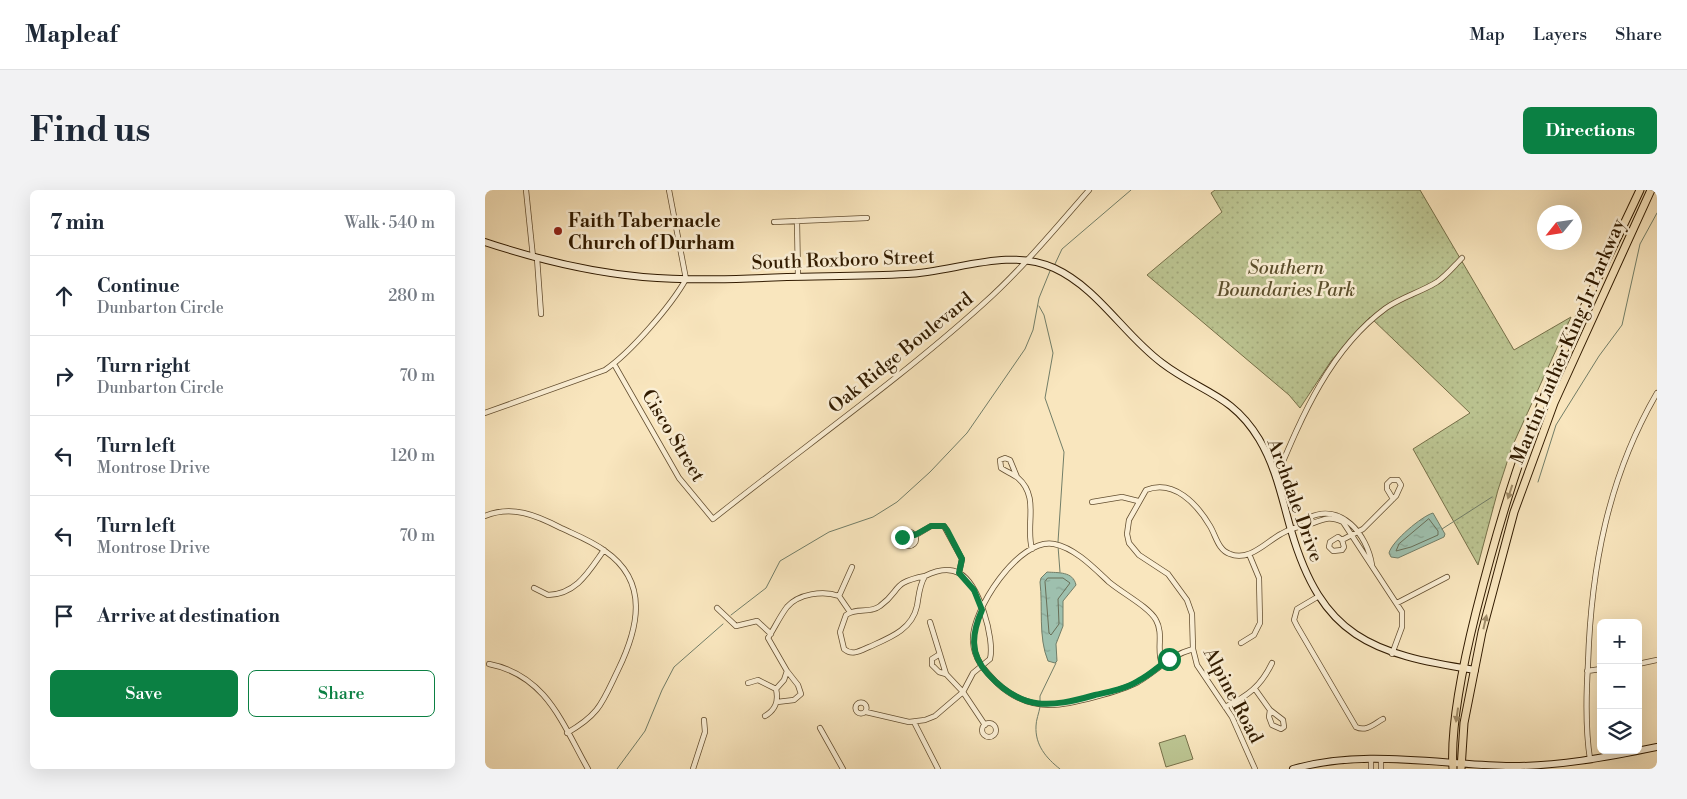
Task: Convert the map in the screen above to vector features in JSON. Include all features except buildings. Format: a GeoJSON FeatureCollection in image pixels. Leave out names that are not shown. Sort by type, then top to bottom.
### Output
{"type":"FeatureCollection","features":[{"type":"Feature","properties":{"kind":"main road","name":"Martin Luther King Jr Parkway"},"geometry":{"type":"LineString","coordinates":[[1457,766],[1463,668],[1485,574],[1528,438],[1559,364],[1640,190]]}},
{"type":"Feature","properties":{"kind":"main road","name":"Martin Luther King Jr Parkway"},"geometry":{"type":"LineString","coordinates":[[1457,766],[1475,670],[1495,581],[1528,470],[1554,403],[1651,190]]}},
{"type":"Feature","properties":{"kind":"street"},"geometry":{"type":"LineString","coordinates":[[526,190],[541,314]]}},
{"type":"Feature","properties":{"kind":"street"},"geometry":{"type":"LineString","coordinates":[[485,413],[596,374],[614,364],[658,316],[686,280],[669,190]]}},
{"type":"Feature","properties":{"kind":"street","name":"Oak Ridge Boulevard"},"geometry":{"type":"LineString","coordinates":[[713,519],[953,330],[988,300],[1089,190]]}},
{"type":"Feature","properties":{"kind":"street"},"geometry":{"type":"LineString","coordinates":[[774,222],[867,218]]}},
{"type":"Feature","properties":{"kind":"street"},"geometry":{"type":"LineString","coordinates":[[797,221],[798,277]]}},
{"type":"Feature","properties":{"kind":"street","name":"South Roxboro Street"},"geometry":{"type":"LineString","coordinates":[[485,242],[535,257],[612,273],[686,280],[925,273],[1003,260],[1026,260]]}},
{"type":"Feature","properties":{"kind":"street"},"geometry":{"type":"LineString","coordinates":[[1276,478],[1304,412],[1333,366],[1352,342],[1370,322],[1386,309],[1437,282],[1462,258]]}},
{"type":"Feature","properties":{"kind":"street","name":"Archdale Drive"},"geometry":{"type":"LineString","coordinates":[[1026,260],[1051,267],[1070,277],[1161,362],[1231,404],[1245,418],[1260,440],[1276,478],[1301,561],[1326,608],[1353,633],[1372,645],[1392,654],[1475,670]]}},
{"type":"Feature","properties":{"kind":"street","name":"Cisco Street"},"geometry":{"type":"LineString","coordinates":[[614,364],[679,478],[713,519]]}},
{"type":"Feature","properties":{"kind":"street"},"geometry":{"type":"LineString","coordinates":[[1590,759],[1586,724],[1587,671],[1589,614],[1594,575],[1606,511],[1633,439],[1657,393]]}},
{"type":"Feature","properties":{"kind":"street"},"geometry":{"type":"LineString","coordinates":[[1017,477],[1010,460],[1005,458],[1000,460],[1001,468],[1017,477],[1027,488],[1031,498],[1029,531],[1032,549]]}},
{"type":"Feature","properties":{"kind":"street","name":"Alpine Road"},"geometry":{"type":"LineString","coordinates":[[1249,554],[1237,556],[1225,552],[1207,522],[1175,489],[1155,486],[1147,490],[1138,501],[1127,524],[1129,543],[1139,555],[1168,574],[1183,593],[1191,614],[1193,650],[1200,671],[1225,707],[1239,732],[1255,769]]}},
{"type":"Feature","properties":{"kind":"street"},"geometry":{"type":"LineString","coordinates":[[1092,502],[1122,497],[1138,501]]}},
{"type":"Feature","properties":{"kind":"street"},"geometry":{"type":"LineString","coordinates":[[1342,540],[1357,533],[1393,499]]}},
{"type":"Feature","properties":{"kind":"street"},"geometry":{"type":"LineString","coordinates":[[485,516],[515,511],[533,514],[604,550],[619,563],[633,587],[637,608],[635,629],[629,647],[600,707],[592,717],[567,733]]}},
{"type":"Feature","properties":{"kind":"street"},"geometry":{"type":"LineString","coordinates":[[1305,524],[1308,518],[1315,514],[1331,513],[1342,516],[1357,533],[1371,556],[1372,565]]}},
{"type":"Feature","properties":{"kind":"street"},"geometry":{"type":"LineString","coordinates":[[1241,642],[1250,638],[1257,631],[1261,616],[1259,578],[1249,554],[1290,529],[1317,520],[1335,519],[1343,522],[1397,604],[1403,620],[1392,654]]}},
{"type":"Feature","properties":{"kind":"street"},"geometry":{"type":"LineString","coordinates":[[915,535],[931,526],[944,526],[962,559],[959,573]]}},
{"type":"Feature","properties":{"kind":"street"},"geometry":{"type":"LineString","coordinates":[[1162,664],[1158,653],[1159,625],[1153,616],[1068,550],[1049,544],[1032,549],[1017,560],[1001,576],[974,629],[973,641],[976,656],[982,667],[1013,696],[1032,703],[1049,705],[1070,702],[1129,686],[1162,664],[1177,654],[1193,650]]}},
{"type":"Feature","properties":{"kind":"street"},"geometry":{"type":"LineString","coordinates":[[534,588],[548,595],[570,590],[582,580],[604,550]]}},
{"type":"Feature","properties":{"kind":"street"},"geometry":{"type":"LineString","coordinates":[[839,596],[853,566]]}},
{"type":"Feature","properties":{"kind":"street"},"geometry":{"type":"LineString","coordinates":[[866,712],[914,722],[935,716],[963,692],[973,673],[990,660],[990,638],[974,590],[959,573],[939,570],[925,576],[904,581],[878,608],[850,612],[841,624],[841,641],[844,649],[852,653],[885,640],[905,628],[916,610],[919,586],[925,576]]}},
{"type":"Feature","properties":{"kind":"street"},"geometry":{"type":"LineString","coordinates":[[1397,604],[1447,577]]}},
{"type":"Feature","properties":{"kind":"street"},"geometry":{"type":"LineString","coordinates":[[777,702],[794,700],[801,694],[798,685],[769,642],[771,634],[786,608],[794,601],[815,594],[839,596]]}},
{"type":"Feature","properties":{"kind":"street"},"geometry":{"type":"LineString","coordinates":[[839,596],[850,612]]}},
{"type":"Feature","properties":{"kind":"street"},"geometry":{"type":"LineString","coordinates":[[1319,596],[1297,609],[1295,620],[1297,626],[1356,727],[1363,729],[1383,718]]}},
{"type":"Feature","properties":{"kind":"street"},"geometry":{"type":"LineString","coordinates":[[717,608],[736,626],[757,621],[771,634]]}},
{"type":"Feature","properties":{"kind":"street"},"geometry":{"type":"LineString","coordinates":[[930,622],[946,674],[963,692],[985,725]]}},
{"type":"Feature","properties":{"kind":"street"},"geometry":{"type":"LineString","coordinates":[[940,654],[932,659],[932,665],[939,672],[946,674]]}},
{"type":"Feature","properties":{"kind":"street"},"geometry":{"type":"LineString","coordinates":[[1642,663],[1657,660]]}},
{"type":"Feature","properties":{"kind":"street"},"geometry":{"type":"LineString","coordinates":[[1225,707],[1255,690],[1265,676],[1271,662]]}},
{"type":"Feature","properties":{"kind":"street"},"geometry":{"type":"LineString","coordinates":[[489,664],[511,669],[534,683],[550,703],[588,769]]}},
{"type":"Feature","properties":{"kind":"street"},"geometry":{"type":"LineString","coordinates":[[765,716],[775,709],[777,702],[776,689],[784,680],[787,670]]}},
{"type":"Feature","properties":{"kind":"street"},"geometry":{"type":"LineString","coordinates":[[1587,671],[1597,670]]}},
{"type":"Feature","properties":{"kind":"street"},"geometry":{"type":"LineString","coordinates":[[748,683],[758,680],[776,689]]}},
{"type":"Feature","properties":{"kind":"street"},"geometry":{"type":"LineString","coordinates":[[1255,690],[1270,710]]}},
{"type":"Feature","properties":{"kind":"street"},"geometry":{"type":"LineString","coordinates":[[693,769],[705,732],[704,720]]}},
{"type":"Feature","properties":{"kind":"street"},"geometry":{"type":"LineString","coordinates":[[914,722],[938,769]]}},
{"type":"Feature","properties":{"kind":"street"},"geometry":{"type":"LineString","coordinates":[[820,728],[843,769]]}},
{"type":"Feature","properties":{"kind":"street"},"geometry":{"type":"LineString","coordinates":[[1293,769],[1334,761],[1371,759],[1457,766],[1530,766],[1590,759],[1657,747]]}},
{"type":"Feature","properties":{"kind":"street"},"geometry":{"type":"LineString","coordinates":[[1371,759],[1371,769]]}},
{"type":"Feature","properties":{"kind":"street"},"geometry":{"type":"LineString","coordinates":[[1381,759],[1381,769]]}},
{"type":"Feature","properties":{"kind":"green space","name":"Southern Boundaries Park"},"geometry":{"type":"Polygon","coordinates":[[[1215,190],[1420,190],[1514,350],[1571,317],[1512,447],[1498,490],[1478,565],[1413,449],[1470,413],[1370,317],[1331,361],[1300,408],[1289,395],[1147,275],[1222,212],[1211,193],[1215,190]]]}},
{"type":"Feature","properties":{"kind":"green space"},"geometry":{"type":"Polygon","coordinates":[[[1185,735],[1193,759],[1166,767],[1159,743],[1185,735]]]}},
{"type":"Feature","properties":{"kind":"water"},"geometry":{"type":"Polygon","coordinates":[[[1433,513],[1445,534],[1444,537],[1398,558],[1391,557],[1389,553],[1391,548],[1401,536],[1422,519],[1433,513]]]}},
{"type":"Feature","properties":{"kind":"water"},"geometry":{"type":"Polygon","coordinates":[[[1047,572],[1068,575],[1072,577],[1076,585],[1063,601],[1063,626],[1056,644],[1057,661],[1055,663],[1048,661],[1042,632],[1040,582],[1047,572]]]}},
{"type":"Feature","properties":{"kind":"waterway"},"geometry":{"type":"LineString","coordinates":[[1055,264],[1062,249],[1131,190]]}},
{"type":"Feature","properties":{"kind":"waterway"},"geometry":{"type":"LineString","coordinates":[[1538,482],[1556,425],[1599,356],[1622,325],[1640,244],[1657,213]]}},
{"type":"Feature","properties":{"kind":"waterway"},"geometry":{"type":"LineString","coordinates":[[731,615],[766,588],[780,561],[829,532],[873,517],[897,502],[930,472],[967,433],[1025,349],[1033,330],[1039,298],[1050,271]]}},
{"type":"Feature","properties":{"kind":"waterway"},"geometry":{"type":"LineString","coordinates":[[1039,306],[1044,315],[1053,353],[1045,398],[1064,452],[1058,542]]}},
{"type":"Feature","properties":{"kind":"waterway"},"geometry":{"type":"LineString","coordinates":[[1442,529],[1492,497]]}},
{"type":"Feature","properties":{"kind":"waterway"},"geometry":{"type":"LineString","coordinates":[[1058,546],[1060,572]]}},
{"type":"Feature","properties":{"kind":"waterway"},"geometry":{"type":"LineString","coordinates":[[617,769],[645,731],[674,667],[723,624]]}},
{"type":"Feature","properties":{"kind":"waterway"},"geometry":{"type":"LineString","coordinates":[[1040,703],[1040,696],[1056,663]]}},
{"type":"Feature","properties":{"kind":"waterway"},"geometry":{"type":"LineString","coordinates":[[1040,707],[1036,724],[1037,739],[1046,756],[1060,769]]}},
{"type":"Feature","properties":{"kind":"place","name":"Faith Tabernacle Church of Durham"},"geometry":{"type":"Point","coordinates":[558,231]}},
{"type":"Feature","properties":{"kind":"route"},"geometry":{"type":"LineString","coordinates":[[902,537],[908,533],[915,535],[931,526],[941,525],[947,530],[963,562],[959,573],[970,583],[978,597],[982,610],[973,635],[976,656],[982,667],[1000,686],[1019,699],[1043,705],[1056,705],[1117,690],[1137,682],[1169,659]]}}]}
